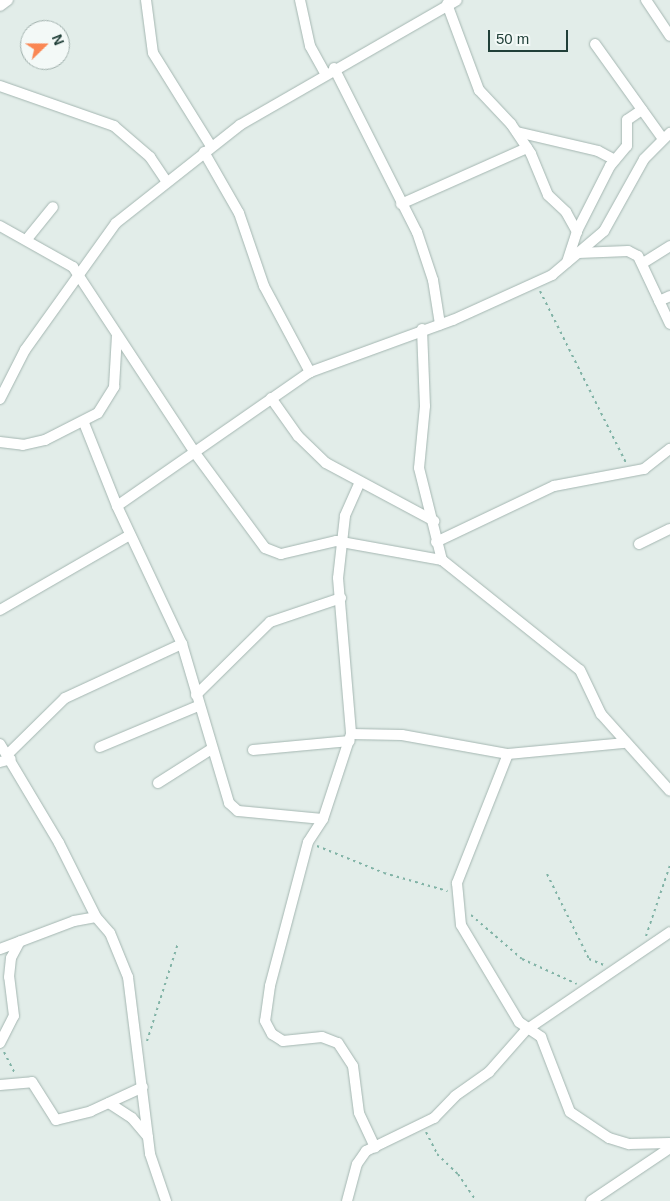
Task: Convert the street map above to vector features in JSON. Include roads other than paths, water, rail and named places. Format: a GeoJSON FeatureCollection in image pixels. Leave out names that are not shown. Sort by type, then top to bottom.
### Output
{"type":"FeatureCollection","features":[{"type":"Feature","properties":{"kind":"street"},"geometry":{"type":"LineString","coordinates":[[0,6],[8,0]]}},
{"type":"Feature","properties":{"kind":"street"},"geometry":{"type":"LineString","coordinates":[[146,0],[153,53],[208,149],[239,214],[264,286],[310,372]]}},
{"type":"Feature","properties":{"kind":"street"},"geometry":{"type":"LineString","coordinates":[[300,0],[310,46],[325,73]]}},
{"type":"Feature","properties":{"kind":"street"},"geometry":{"type":"LineString","coordinates":[[430,0],[434,10]]}},
{"type":"Feature","properties":{"kind":"street"},"geometry":{"type":"LineString","coordinates":[[650,1],[670,36]]}},
{"type":"Feature","properties":{"kind":"street"},"geometry":{"type":"LineString","coordinates":[[0,399],[25,350],[116,223],[208,149],[325,73],[434,10],[452,2],[479,90],[517,132],[527,148],[548,195],[566,212],[577,232]]}},
{"type":"Feature","properties":{"kind":"street"},"geometry":{"type":"LineString","coordinates":[[117,506],[310,372],[422,329],[440,324],[536,284],[567,262],[604,231],[644,159],[668,138],[642,110],[596,44]]}},
{"type":"Feature","properties":{"kind":"street"},"geometry":{"type":"LineString","coordinates":[[334,68],[424,250],[440,324]]}},
{"type":"Feature","properties":{"kind":"street"},"geometry":{"type":"LineString","coordinates":[[0,86],[114,126],[150,156],[166,181]]}},
{"type":"Feature","properties":{"kind":"street"},"geometry":{"type":"LineString","coordinates":[[567,262],[577,232],[615,160],[628,142],[629,116],[642,110]]}},
{"type":"Feature","properties":{"kind":"street"},"geometry":{"type":"LineString","coordinates":[[517,132],[598,151],[615,160]]}},
{"type":"Feature","properties":{"kind":"street"},"geometry":{"type":"LineString","coordinates":[[401,204],[527,148]]}},
{"type":"Feature","properties":{"kind":"street"},"geometry":{"type":"LineString","coordinates":[[26,239],[53,207]]}},
{"type":"Feature","properties":{"kind":"street"},"geometry":{"type":"LineString","coordinates":[[0,226],[73,266],[78,277],[116,331],[195,453],[273,554],[324,541],[342,542],[442,560],[580,670],[601,714],[670,791]]}},
{"type":"Feature","properties":{"kind":"street"},"geometry":{"type":"LineString","coordinates":[[643,263],[670,246]]}},
{"type":"Feature","properties":{"kind":"street"},"geometry":{"type":"LineString","coordinates":[[578,253],[628,252],[643,263],[670,324]]}},
{"type":"Feature","properties":{"kind":"street"},"geometry":{"type":"LineString","coordinates":[[659,301],[670,296]]}},
{"type":"Feature","properties":{"kind":"street"},"geometry":{"type":"LineString","coordinates":[[422,329],[425,406],[419,468],[434,521],[436,542],[442,560]]}},
{"type":"Feature","properties":{"kind":"street"},"geometry":{"type":"LineString","coordinates":[[0,442],[23,445],[84,423],[111,396],[119,358],[116,331]]}},
{"type":"Feature","properties":{"kind":"street"},"geometry":{"type":"LineString","coordinates":[[272,398],[312,452],[359,484],[434,521]]}},
{"type":"Feature","properties":{"kind":"street"},"geometry":{"type":"LineString","coordinates":[[84,423],[130,536],[182,644],[210,750],[224,792],[238,811],[323,819]]}},
{"type":"Feature","properties":{"kind":"street"},"geometry":{"type":"LineString","coordinates":[[436,542],[546,489],[644,469],[670,449]]}},
{"type":"Feature","properties":{"kind":"street"},"geometry":{"type":"LineString","coordinates":[[359,484],[346,516],[342,542],[341,598],[350,738],[323,819],[308,842],[270,986],[265,1021],[272,1034],[283,1041],[322,1037],[338,1043],[353,1066],[360,1113],[375,1148]]}},
{"type":"Feature","properties":{"kind":"street"},"geometry":{"type":"LineString","coordinates":[[639,544],[670,529]]}},
{"type":"Feature","properties":{"kind":"street"},"geometry":{"type":"LineString","coordinates":[[0,610],[130,536]]}},
{"type":"Feature","properties":{"kind":"street"},"geometry":{"type":"LineString","coordinates":[[100,746],[197,701],[270,622],[341,598]]}},
{"type":"Feature","properties":{"kind":"street"},"geometry":{"type":"LineString","coordinates":[[6,759],[64,698],[182,644]]}},
{"type":"Feature","properties":{"kind":"street"},"geometry":{"type":"LineString","coordinates":[[253,750],[350,738],[402,735],[508,754],[625,742]]}},
{"type":"Feature","properties":{"kind":"street"},"geometry":{"type":"LineString","coordinates":[[0,744],[6,759],[60,842],[96,917],[110,933],[128,977],[140,1049],[148,1137],[166,1201]]}},
{"type":"Feature","properties":{"kind":"street"},"geometry":{"type":"LineString","coordinates":[[158,783],[210,750]]}},
{"type":"Feature","properties":{"kind":"street"},"geometry":{"type":"LineString","coordinates":[[508,754],[455,894],[470,945],[526,1030],[545,1044],[570,1112],[629,1144],[670,1143]]}},
{"type":"Feature","properties":{"kind":"street"},"geometry":{"type":"LineString","coordinates":[[0,949],[96,917]]}},
{"type":"Feature","properties":{"kind":"street"},"geometry":{"type":"LineString","coordinates":[[348,1201],[357,1164],[366,1151],[421,1127],[490,1072],[526,1030],[616,966],[670,932]]}},
{"type":"Feature","properties":{"kind":"street"},"geometry":{"type":"LineString","coordinates":[[0,1043],[14,1016],[9,977],[11,958],[20,941]]}},
{"type":"Feature","properties":{"kind":"street"},"geometry":{"type":"LineString","coordinates":[[0,1085],[18,1081],[36,1085],[56,1120],[109,1103],[143,1087]]}},
{"type":"Feature","properties":{"kind":"street"},"geometry":{"type":"LineString","coordinates":[[109,1103],[132,1118],[148,1137]]}},
{"type":"Feature","properties":{"kind":"street"},"geometry":{"type":"LineString","coordinates":[[591,1201],[670,1148]]}}]}
